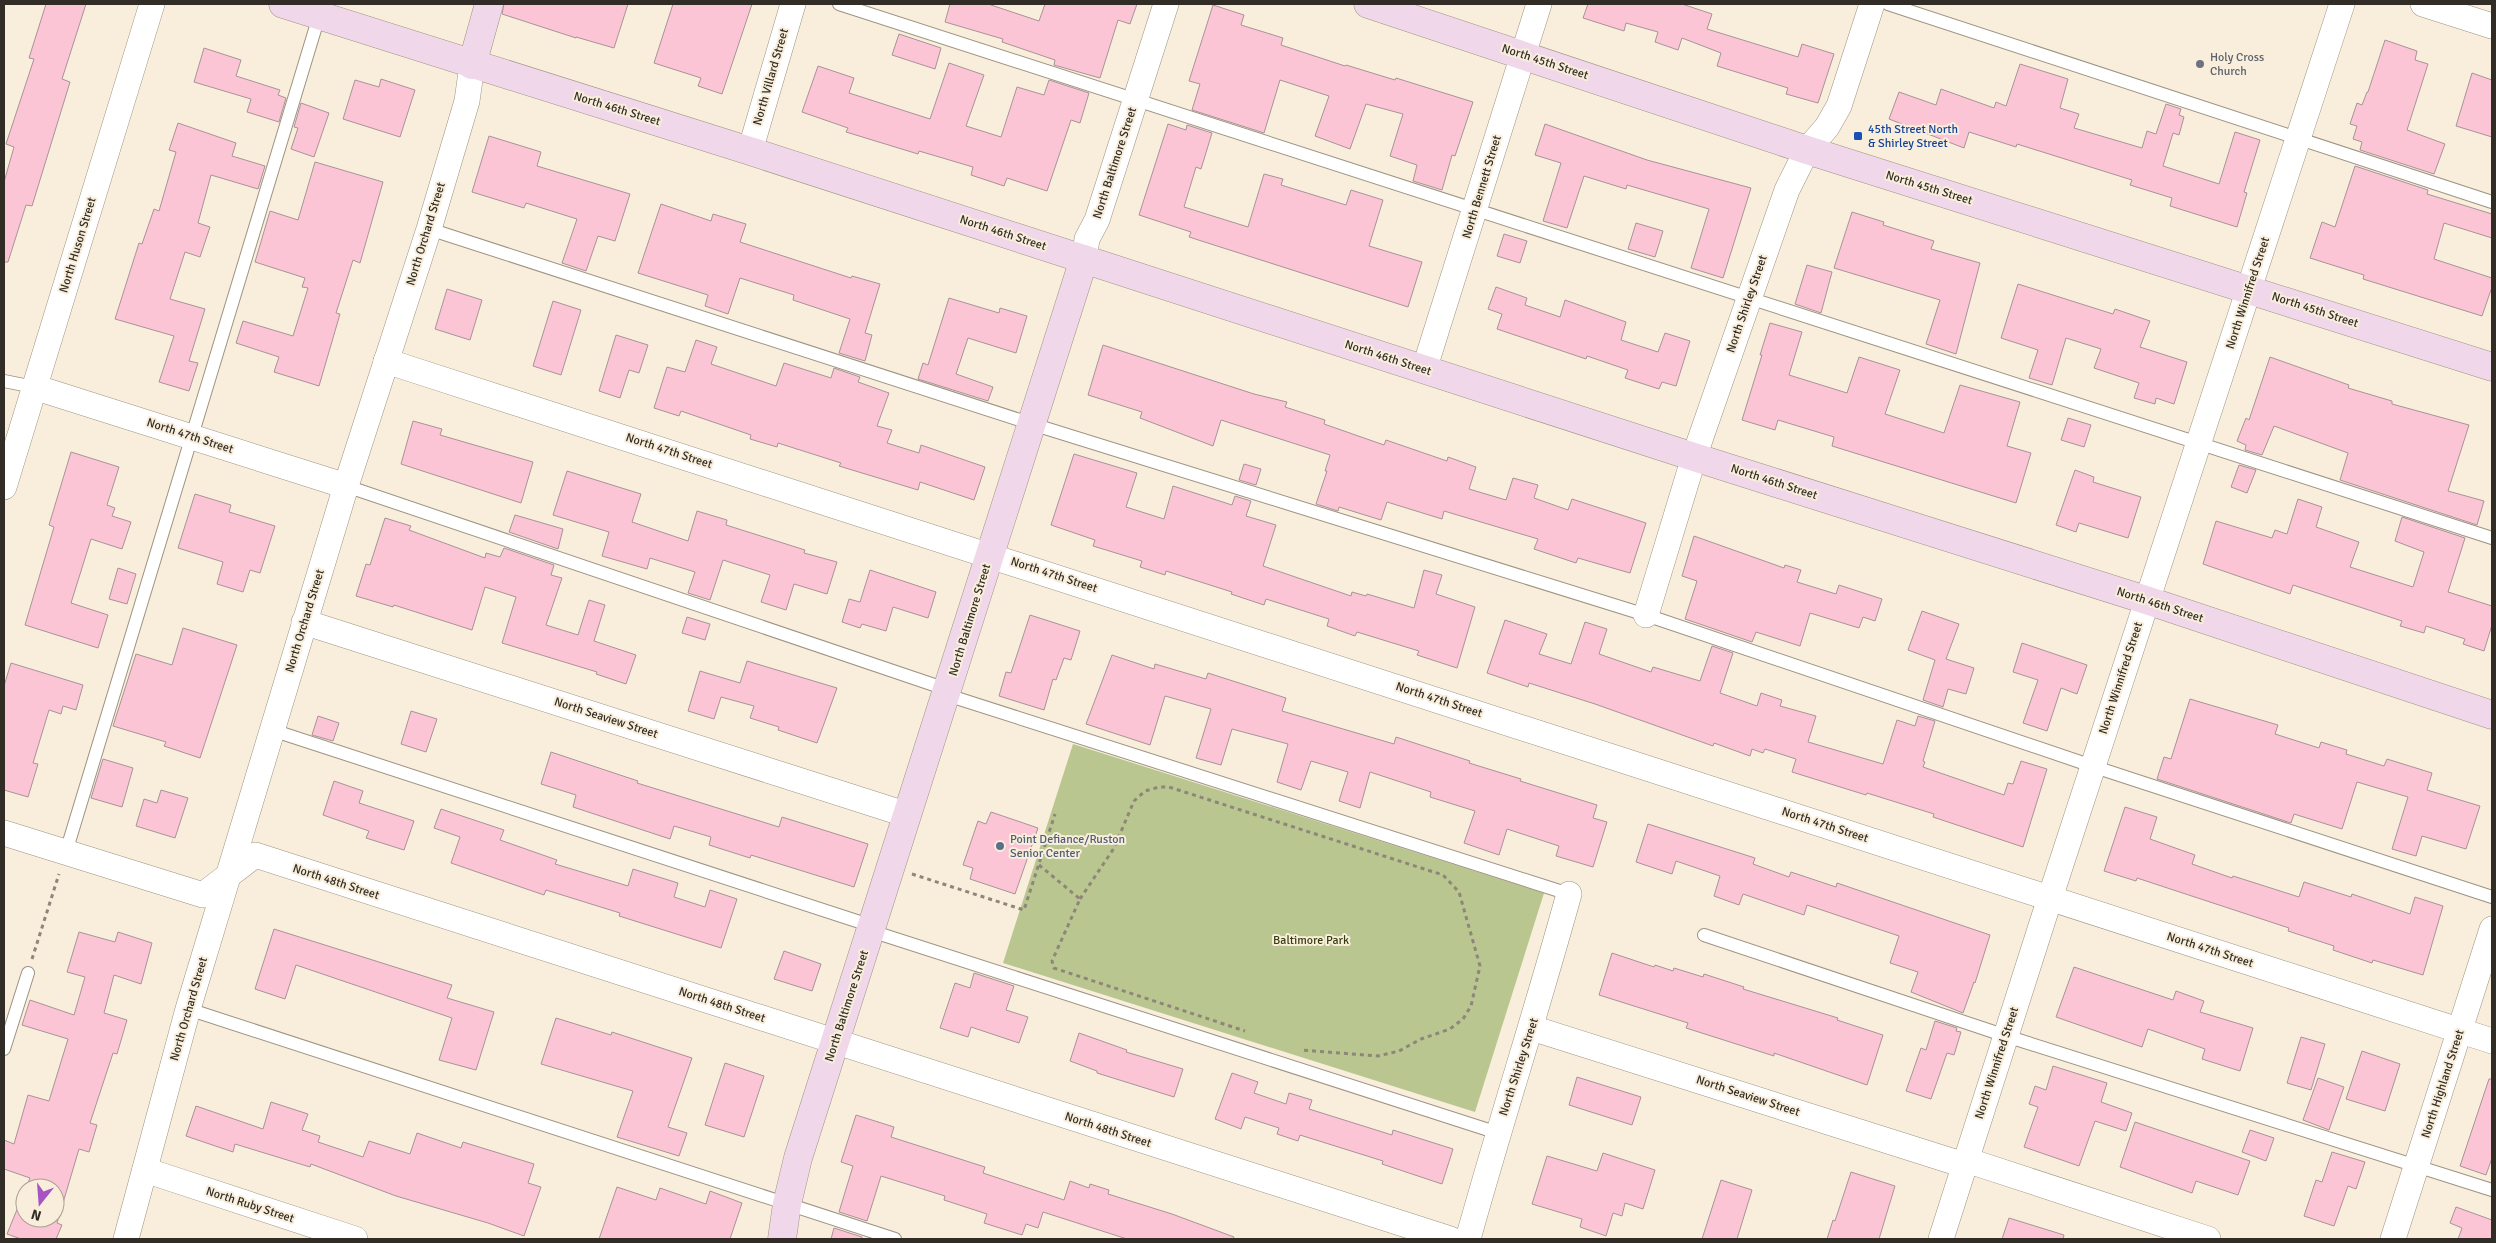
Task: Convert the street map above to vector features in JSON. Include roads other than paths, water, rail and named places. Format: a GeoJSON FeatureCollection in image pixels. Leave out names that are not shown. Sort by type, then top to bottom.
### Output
{"type":"FeatureCollection","features":[{"type":"Feature","properties":{"kind":"street","name":"North Huson Street"},"geometry":{"type":"LineString","coordinates":[[4,487],[152,4]]}},
{"type":"Feature","properties":{"kind":"street","name":"North 46th Street"},"geometry":{"type":"LineString","coordinates":[[283,4],[321,9],[472,64],[750,151],[1694,457],[2146,600],[2492,714]]}},
{"type":"Feature","properties":{"kind":"street","name":"North Orchard Street"},"geometry":{"type":"LineString","coordinates":[[126,1239],[188,1009],[228,874],[346,486],[429,229],[467,101],[472,64],[489,4]]}},
{"type":"Feature","properties":{"kind":"street","name":"North Villard Street"},"geometry":{"type":"LineString","coordinates":[[750,151],[793,4]]}},
{"type":"Feature","properties":{"kind":"street","name":"North Baltimore Street"},"geometry":{"type":"LineString","coordinates":[[782,1239],[787,1204],[798,1158],[948,692],[1084,259],[1087,239],[1097,220],[1166,4]]}},
{"type":"Feature","properties":{"kind":"street","name":"North 45th Street"},"geometry":{"type":"LineString","coordinates":[[1368,4],[1524,54],[1807,150],[2492,367]]}},
{"type":"Feature","properties":{"kind":"street","name":"North Bennett Street"},"geometry":{"type":"LineString","coordinates":[[1424,370],[1539,4]]}},
{"type":"Feature","properties":{"kind":"street","name":"North Shirley Street"},"geometry":{"type":"LineString","coordinates":[[1646,615],[1694,457],[1787,190],[1807,150],[1828,127],[1838,106],[1872,4]]}},
{"type":"Feature","properties":{"kind":"street","name":"North Winnifred Street"},"geometry":{"type":"LineString","coordinates":[[1941,1239],[2092,766],[2342,4]]}},
{"type":"Feature","properties":{"kind":"street"},"geometry":{"type":"LineString","coordinates":[[2423,4],[2492,26]]}},
{"type":"Feature","properties":{"kind":"street","name":"North 47th Street"},"geometry":{"type":"LineString","coordinates":[[386,361],[990,554],[2492,1041]]}},
{"type":"Feature","properties":{"kind":"street","name":"North 47th Street"},"geometry":{"type":"LineString","coordinates":[[34,387],[346,486]]}},
{"type":"Feature","properties":{"kind":"street","name":"North Seaview Street"},"geometry":{"type":"LineString","coordinates":[[304,622],[908,815]]}},
{"type":"Feature","properties":{"kind":"street","name":"North 48th Street"},"geometry":{"type":"LineString","coordinates":[[4,833],[203,895],[228,874],[255,856],[1450,1239]]}},
{"type":"Feature","properties":{"kind":"street","name":"North Shirley Street"},"geometry":{"type":"LineString","coordinates":[[1468,1239],[1498,1133],[1532,1028],[1569,894]]}},
{"type":"Feature","properties":{"kind":"street","name":"North Highland Street"},"geometry":{"type":"LineString","coordinates":[[2393,1239],[2492,929]]}},
{"type":"Feature","properties":{"kind":"street","name":"North Seaview Street"},"geometry":{"type":"LineString","coordinates":[[1532,1028],[2208,1239]]}},
{"type":"Feature","properties":{"kind":"street","name":"North Ruby Street"},"geometry":{"type":"LineString","coordinates":[[145,1170],[355,1239]]}},
{"type":"Feature","properties":{"kind":"lane"},"geometry":{"type":"LineString","coordinates":[[839,4],[2492,538]]}},
{"type":"Feature","properties":{"kind":"lane"},"geometry":{"type":"LineString","coordinates":[[1888,4],[2492,202]]}},
{"type":"Feature","properties":{"kind":"lane"},"geometry":{"type":"LineString","coordinates":[[66,852],[190,436],[321,9]]}},
{"type":"Feature","properties":{"kind":"lane"},"geometry":{"type":"LineString","coordinates":[[429,229],[1032,424],[1646,615],[2092,766],[2492,897]]}},
{"type":"Feature","properties":{"kind":"lane"},"geometry":{"type":"LineString","coordinates":[[4,381],[34,387]]}},
{"type":"Feature","properties":{"kind":"lane"},"geometry":{"type":"LineString","coordinates":[[346,486],[948,692],[1569,894]]}},
{"type":"Feature","properties":{"kind":"lane"},"geometry":{"type":"LineString","coordinates":[[272,730],[872,929],[1498,1133]]}},
{"type":"Feature","properties":{"kind":"lane"},"geometry":{"type":"LineString","coordinates":[[1704,935],[2006,1036],[2492,1190]]}},
{"type":"Feature","properties":{"kind":"lane"},"geometry":{"type":"LineString","coordinates":[[4,1049],[28,973]]}},
{"type":"Feature","properties":{"kind":"lane"},"geometry":{"type":"LineString","coordinates":[[188,1009],[896,1239]]}},
{"type":"Feature","properties":{"kind":"place","name":"Holy Cross Church"},"geometry":{"type":"Point","coordinates":[2200,64]}},
{"type":"Feature","properties":{"kind":"place","name":"45th Street North & Shirley Street"},"geometry":{"type":"Point","coordinates":[1858,136]}},
{"type":"Feature","properties":{"kind":"place","name":"Point Defiance/Ruston Senior Center"},"geometry":{"type":"Point","coordinates":[1000,846]}},
{"type":"Feature","properties":{"kind":"park label","name":"Baltimore Park"},"geometry":{"type":"Point","coordinates":[1311,940]}}]}
